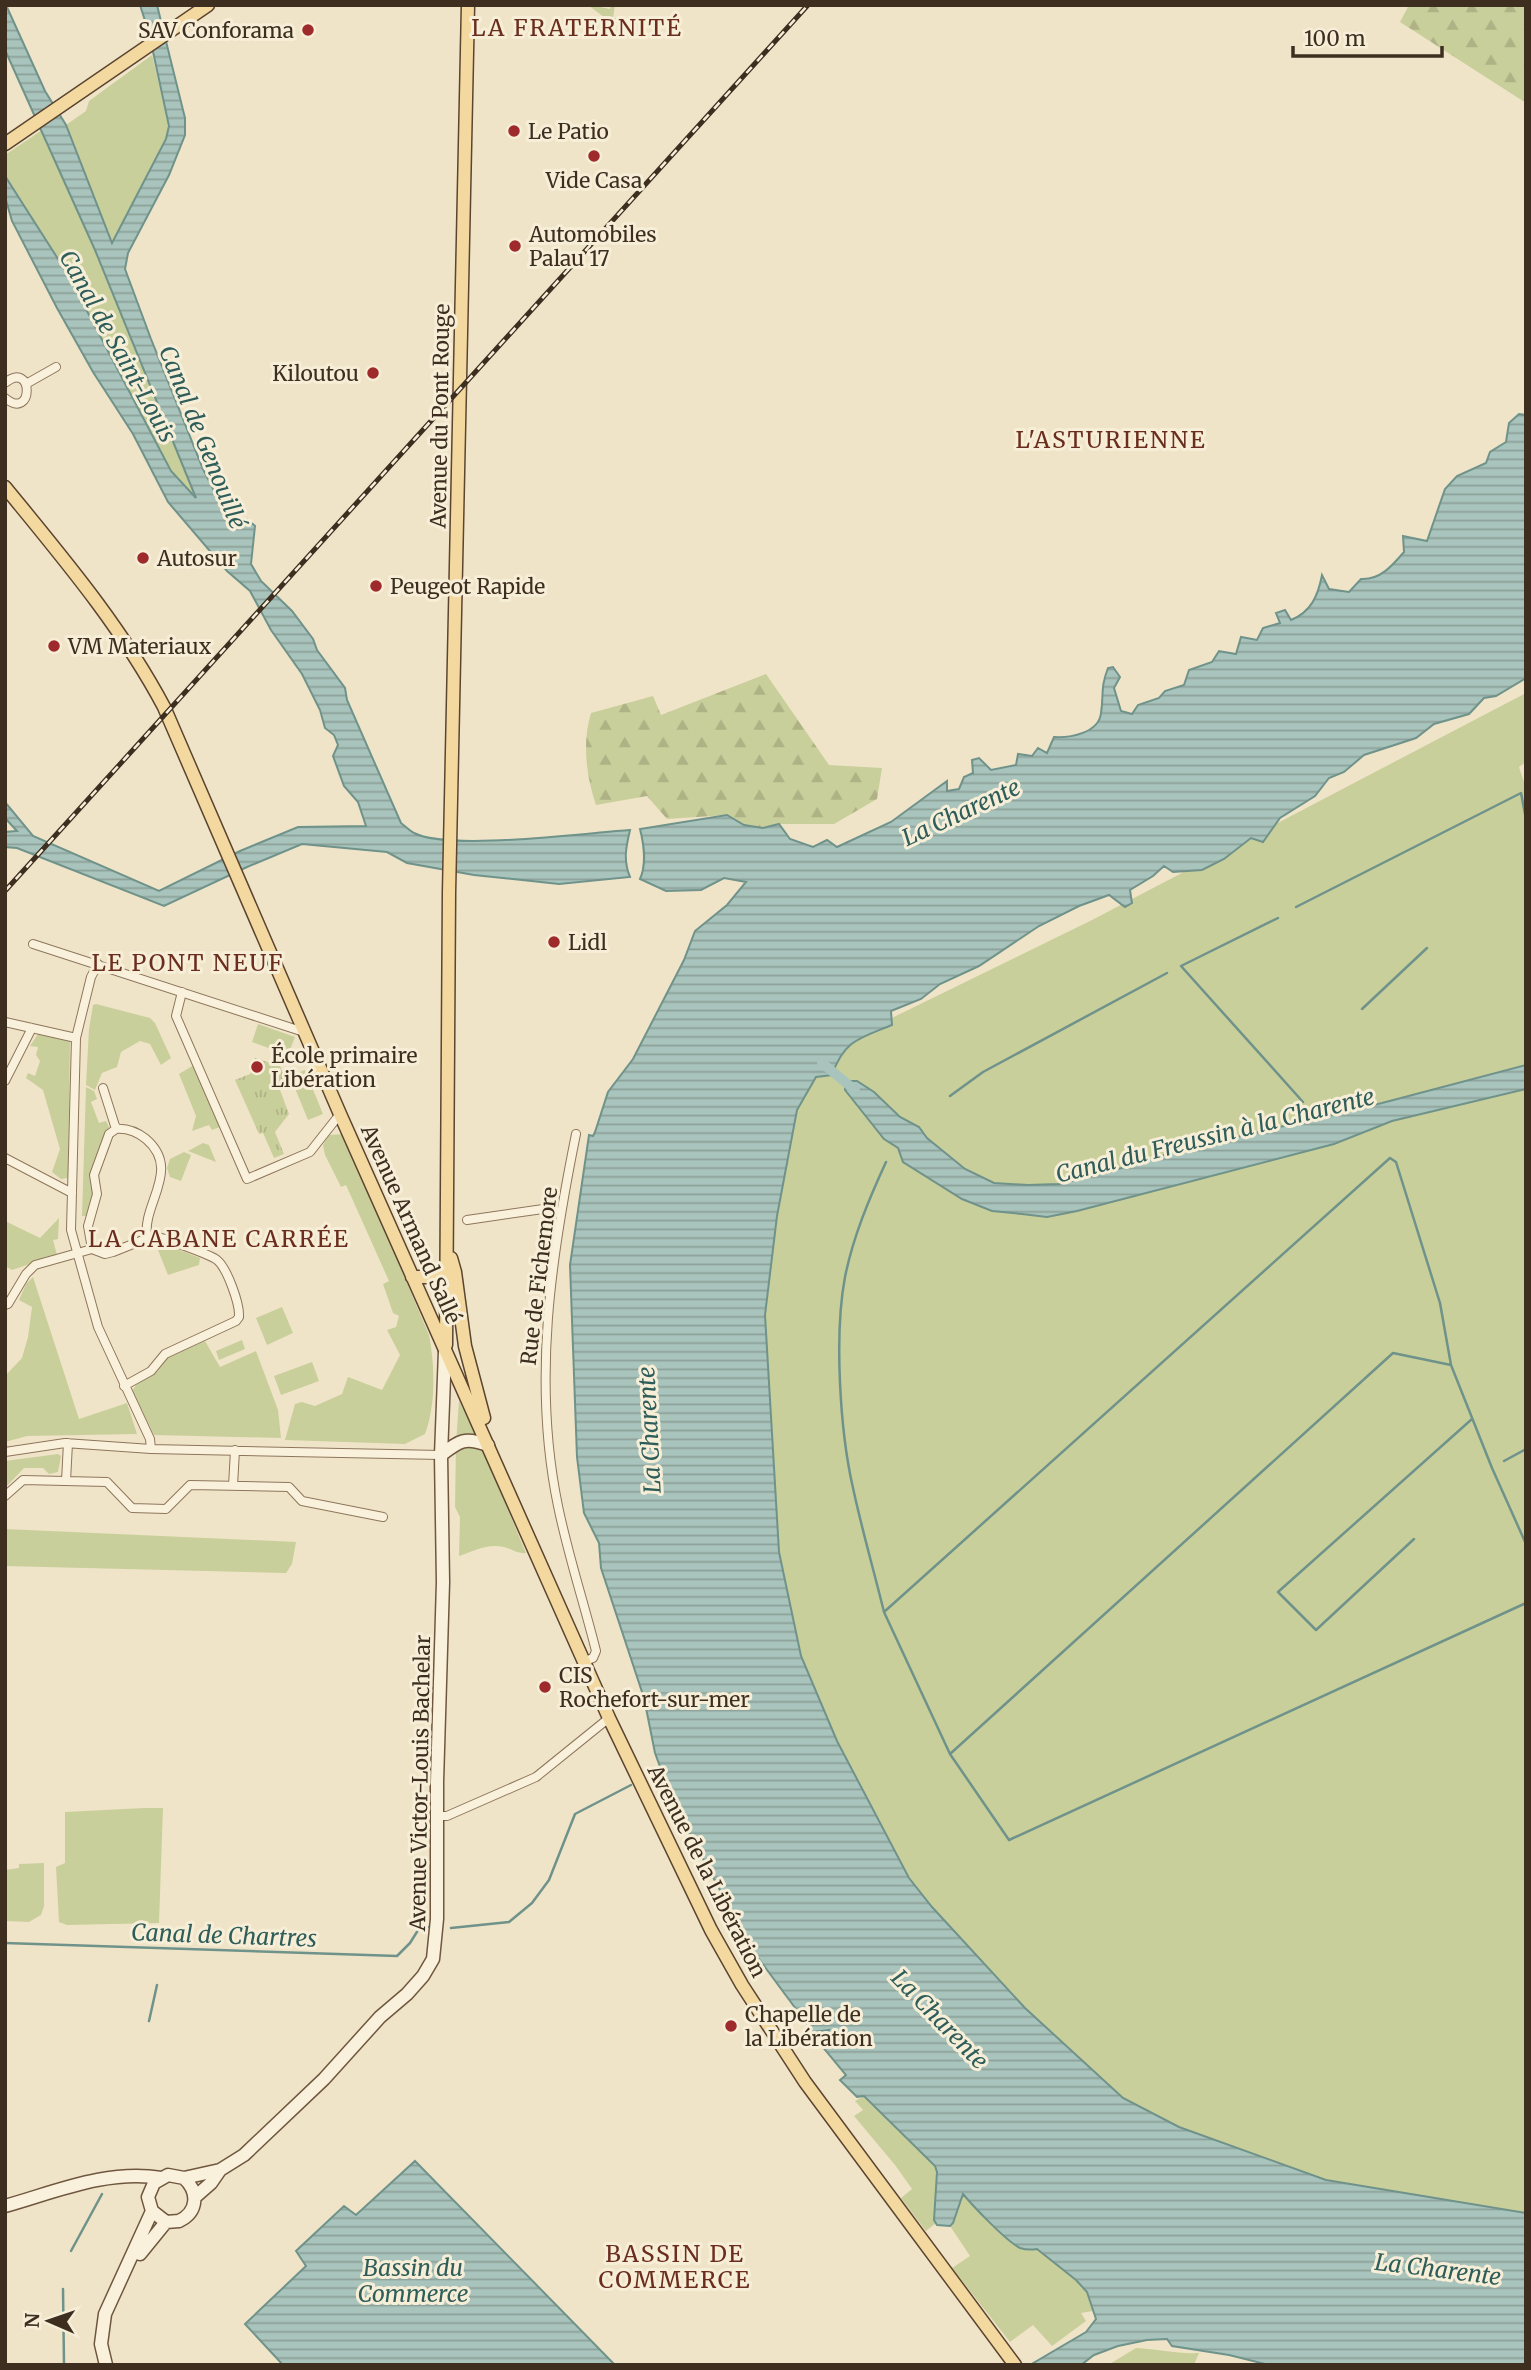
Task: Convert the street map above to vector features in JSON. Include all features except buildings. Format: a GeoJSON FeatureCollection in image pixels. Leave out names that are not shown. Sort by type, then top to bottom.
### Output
{"type":"FeatureCollection","features":[{"type":"Feature","properties":{"kind":"main road"},"geometry":{"type":"LineString","coordinates":[[5,144],[208,5]]}},
{"type":"Feature","properties":{"kind":"main road","name":"Avenue du Pont Rouge"},"geometry":{"type":"LineString","coordinates":[[447,1248],[450,879],[468,5]]}},
{"type":"Feature","properties":{"kind":"main road","name":"Avenue Armand Sallé"},"geometry":{"type":"LineString","coordinates":[[5,487],[89,590],[142,666],[167,712],[304,1032],[446,1349]]}},
{"type":"Feature","properties":{"kind":"main road"},"geometry":{"type":"LineString","coordinates":[[446,1349],[447,1248]]}},
{"type":"Feature","properties":{"kind":"main road"},"geometry":{"type":"LineString","coordinates":[[447,1248],[455,1272],[460,1320],[474,1384],[500,1472]]}},
{"type":"Feature","properties":{"kind":"main road"},"geometry":{"type":"LineString","coordinates":[[412,1277],[432,1277],[447,1269]]}},
{"type":"Feature","properties":{"kind":"main road","name":"Avenue de la Libération"},"geometry":{"type":"LineString","coordinates":[[446,1349],[584,1661],[683,1876],[742,1985],[805,2082],[1015,2365]]}},
{"type":"Feature","properties":{"kind":"main road","name":"Avenue Victor-Louis Bachelar"},"geometry":{"type":"LineString","coordinates":[[184,2178],[220,2170],[244,2155],[324,2079],[380,2017],[407,1994],[428,1967],[436,1941],[437,1919],[443,1582],[442,1455],[446,1349]]}},
{"type":"Feature","properties":{"kind":"main road"},"geometry":{"type":"LineString","coordinates":[[442,1455],[464,1440],[471,1439],[488,1444]]}},
{"type":"Feature","properties":{"kind":"main road","name":"Avenue Victor-Louis Bachelar"},"geometry":{"type":"LineString","coordinates":[[195,2197],[211,2183],[220,2170]]}},
{"type":"Feature","properties":{"kind":"main road"},"geometry":{"type":"LineString","coordinates":[[5,2206],[103,2178],[145,2175],[161,2178]]}},
{"type":"Feature","properties":{"kind":"main road"},"geometry":{"type":"LineString","coordinates":[[122,2176],[148,2197],[152,2211],[166,2222],[179,2221],[188,2216],[193,2210],[195,2197],[184,2178],[168,2175],[155,2183],[148,2197]]}},
{"type":"Feature","properties":{"kind":"main road"},"geometry":{"type":"LineString","coordinates":[[106,2365],[101,2344],[110,2301],[152,2211]]}},
{"type":"Feature","properties":{"kind":"main road"},"geometry":{"type":"LineString","coordinates":[[110,2301],[148,2242],[166,2222]]}},
{"type":"Feature","properties":{"kind":"street"},"geometry":{"type":"LineString","coordinates":[[26,384],[56,367]]}},
{"type":"Feature","properties":{"kind":"street"},"geometry":{"type":"LineString","coordinates":[[6,380],[15,378],[26,384]]}},
{"type":"Feature","properties":{"kind":"street"},"geometry":{"type":"LineString","coordinates":[[5,399],[13,403],[21,402],[27,396],[26,384]]}},
{"type":"Feature","properties":{"kind":"street"},"geometry":{"type":"LineString","coordinates":[[33,944],[304,1032]]}},
{"type":"Feature","properties":{"kind":"street"},"geometry":{"type":"LineString","coordinates":[[98,964],[91,977],[76,1038],[71,1230],[99,1327],[150,1439],[151,1448]]}},
{"type":"Feature","properties":{"kind":"street"},"geometry":{"type":"LineString","coordinates":[[182,992],[176,1016],[247,1179],[310,1152],[340,1114]]}},
{"type":"Feature","properties":{"kind":"street"},"geometry":{"type":"LineString","coordinates":[[5,1022],[76,1038]]}},
{"type":"Feature","properties":{"kind":"street"},"geometry":{"type":"LineString","coordinates":[[5,1081],[32,1028]]}},
{"type":"Feature","properties":{"kind":"street"},"geometry":{"type":"LineString","coordinates":[[103,1088],[116,1129]]}},
{"type":"Feature","properties":{"kind":"street"},"geometry":{"type":"LineString","coordinates":[[92,1249],[88,1226],[97,1194],[94,1175],[109,1134],[116,1129],[130,1130],[144,1137],[151,1144],[161,1167],[161,1181],[147,1223],[147,1237]]}},
{"type":"Feature","properties":{"kind":"street","name":"Rue de Fichemore"},"geometry":{"type":"LineString","coordinates":[[576,1134],[561,1213],[547,1316],[544,1371],[549,1446],[558,1505],[596,1651],[593,1658],[584,1661]]}},
{"type":"Feature","properties":{"kind":"street"},"geometry":{"type":"LineString","coordinates":[[7,1156],[72,1193]]}},
{"type":"Feature","properties":{"kind":"street"},"geometry":{"type":"LineString","coordinates":[[467,1220],[550,1208],[561,1213]]}},
{"type":"Feature","properties":{"kind":"street"},"geometry":{"type":"LineString","coordinates":[[5,1305],[35,1265],[92,1249],[105,1254],[147,1237],[159,1237],[215,1258],[223,1267],[236,1297],[239,1317],[236,1321],[165,1354],[151,1371],[124,1386]]}},
{"type":"Feature","properties":{"kind":"street"},"geometry":{"type":"LineString","coordinates":[[5,1452],[68,1444],[442,1455]]}},
{"type":"Feature","properties":{"kind":"street"},"geometry":{"type":"LineString","coordinates":[[66,1481],[68,1444]]}},
{"type":"Feature","properties":{"kind":"street"},"geometry":{"type":"LineString","coordinates":[[233,1486],[234,1450]]}},
{"type":"Feature","properties":{"kind":"street"},"geometry":{"type":"LineString","coordinates":[[5,1496],[23,1480],[107,1482],[132,1508],[166,1509],[190,1485],[289,1487],[302,1501],[383,1517]]}},
{"type":"Feature","properties":{"kind":"street"},"geometry":{"type":"LineString","coordinates":[[438,1816],[447,1816],[536,1777],[610,1718]]}},
{"type":"Feature","properties":{"kind":"green space"},"geometry":{"type":"Polygon","coordinates":[[[588,5],[600,5],[610,9],[611,5],[615,5],[613,18],[616,18],[616,23],[609,21],[588,5]]]}},
{"type":"Feature","properties":{"kind":"green space"},"geometry":{"type":"Polygon","coordinates":[[[1409,5],[1526,5],[1526,103],[1400,22],[1409,5]]]}},
{"type":"Feature","properties":{"kind":"green space"},"geometry":{"type":"Polygon","coordinates":[[[152,55],[169,126],[166,139],[111,244],[66,125],[86,111],[89,101],[152,55]]]}},
{"type":"Feature","properties":{"kind":"green space"},"geometry":{"type":"Polygon","coordinates":[[[42,130],[95,250],[197,500],[171,471],[67,273],[5,176],[5,155],[42,130]]]}},
{"type":"Feature","properties":{"kind":"green space"},"geometry":{"type":"Polygon","coordinates":[[[766,674],[829,765],[882,768],[877,799],[834,824],[779,824],[763,828],[744,825],[727,815],[667,819],[647,796],[596,805],[586,759],[591,713],[653,696],[661,715],[766,674]]]}},
{"type":"Feature","properties":{"kind":"green space"},"geometry":{"type":"Polygon","coordinates":[[[1526,693],[1526,762],[1519,767],[1526,788],[1526,2245],[1146,2140],[838,1834],[724,1312],[810,1058],[1092,920],[1526,693]]]}},
{"type":"Feature","properties":{"kind":"green space"},"geometry":{"type":"Polygon","coordinates":[[[93,1005],[150,1018],[155,1023],[171,1058],[161,1065],[150,1044],[140,1041],[121,1052],[117,1067],[102,1073],[95,1090],[86,1085],[89,1029],[93,1005]]]}},
{"type":"Feature","properties":{"kind":"green space"},"geometry":{"type":"Polygon","coordinates":[[[258,1024],[295,1037],[288,1055],[252,1042],[258,1024]]]}},
{"type":"Feature","properties":{"kind":"green space"},"geometry":{"type":"Polygon","coordinates":[[[38,1034],[70,1040],[68,1178],[61,1179],[52,1172],[60,1149],[43,1090],[26,1078],[28,1073],[35,1076],[40,1061],[36,1055],[38,1047],[30,1046],[38,1034]]]}},
{"type":"Feature","properties":{"kind":"green space"},"geometry":{"type":"Polygon","coordinates":[[[255,1058],[280,1066],[289,1087],[280,1090],[289,1114],[275,1132],[284,1154],[274,1158],[263,1133],[259,1134],[235,1080],[250,1074],[255,1058]]]}},
{"type":"Feature","properties":{"kind":"green space"},"geometry":{"type":"Polygon","coordinates":[[[194,1065],[220,1127],[212,1130],[209,1125],[192,1131],[196,1116],[179,1074],[194,1065]]]}},
{"type":"Feature","properties":{"kind":"green space"},"geometry":{"type":"Polygon","coordinates":[[[305,1070],[323,1114],[308,1120],[290,1076],[305,1070]]]}},
{"type":"Feature","properties":{"kind":"green space"},"geometry":{"type":"Polygon","coordinates":[[[86,1087],[94,1091],[97,1099],[91,1102],[99,1123],[106,1121],[109,1127],[92,1169],[95,1193],[86,1216],[82,1216],[86,1087]]]}},
{"type":"Feature","properties":{"kind":"green space"},"geometry":{"type":"Polygon","coordinates":[[[344,1134],[429,1335],[433,1385],[429,1423],[425,1434],[405,1444],[285,1440],[295,1404],[302,1402],[315,1406],[342,1394],[348,1377],[382,1390],[400,1355],[387,1330],[396,1327],[399,1316],[393,1313],[383,1284],[389,1281],[346,1185],[341,1187],[325,1155],[323,1145],[329,1135],[344,1134]]]}},
{"type":"Feature","properties":{"kind":"green space"},"geometry":{"type":"Polygon","coordinates":[[[203,1143],[209,1145],[216,1162],[188,1151],[203,1143]]]}},
{"type":"Feature","properties":{"kind":"green space"},"geometry":{"type":"Polygon","coordinates":[[[184,1152],[191,1155],[181,1181],[170,1177],[167,1168],[170,1159],[184,1152]]]}},
{"type":"Feature","properties":{"kind":"green space"},"geometry":{"type":"Polygon","coordinates":[[[59,1218],[58,1239],[53,1240],[57,1255],[12,1270],[5,1266],[5,1221],[40,1238],[59,1218]]]}},
{"type":"Feature","properties":{"kind":"green space"},"geometry":{"type":"Polygon","coordinates":[[[154,1240],[200,1258],[199,1265],[168,1275],[154,1240]]]}},
{"type":"Feature","properties":{"kind":"green space"},"geometry":{"type":"Polygon","coordinates":[[[33,1277],[79,1419],[127,1403],[137,1434],[27,1436],[5,1442],[5,1376],[22,1358],[28,1337],[32,1307],[19,1300],[26,1284],[33,1277]]]}},
{"type":"Feature","properties":{"kind":"green space"},"geometry":{"type":"Polygon","coordinates":[[[282,1307],[293,1333],[267,1345],[256,1318],[282,1307]]]}},
{"type":"Feature","properties":{"kind":"green space"},"geometry":{"type":"Polygon","coordinates":[[[242,1340],[245,1349],[219,1360],[216,1351],[242,1340]]]}},
{"type":"Feature","properties":{"kind":"green space"},"geometry":{"type":"Polygon","coordinates":[[[205,1341],[220,1367],[256,1351],[278,1410],[281,1438],[154,1435],[132,1391],[136,1385],[158,1371],[167,1357],[205,1341]]]}},
{"type":"Feature","properties":{"kind":"green space"},"geometry":{"type":"Polygon","coordinates":[[[312,1362],[319,1381],[281,1395],[274,1376],[312,1362]]]}},
{"type":"Feature","properties":{"kind":"green space"},"geometry":{"type":"Polygon","coordinates":[[[459,1401],[479,1441],[526,1553],[492,1546],[459,1556],[460,1517],[455,1507],[459,1401]]]}},
{"type":"Feature","properties":{"kind":"green space"},"geometry":{"type":"Polygon","coordinates":[[[58,1454],[61,1456],[58,1472],[49,1474],[43,1468],[24,1468],[5,1488],[5,1461],[58,1454]]]}},
{"type":"Feature","properties":{"kind":"green space"},"geometry":{"type":"Polygon","coordinates":[[[5,1529],[296,1542],[292,1564],[286,1573],[5,1566],[5,1529]]]}},
{"type":"Feature","properties":{"kind":"green space"},"geometry":{"type":"Polygon","coordinates":[[[163,1808],[159,1923],[67,1925],[59,1922],[56,1867],[65,1863],[65,1812],[163,1808]]]}},
{"type":"Feature","properties":{"kind":"green space"},"geometry":{"type":"Polygon","coordinates":[[[44,1863],[44,1906],[41,1915],[29,1922],[5,1921],[5,1870],[19,1868],[19,1864],[44,1863]]]}},
{"type":"Feature","properties":{"kind":"green space"},"geometry":{"type":"Polygon","coordinates":[[[864,2096],[935,2166],[936,2223],[926,2231],[901,2198],[912,2189],[854,2116],[863,2110],[855,2101],[864,2096]]]}},
{"type":"Feature","properties":{"kind":"green space"},"geometry":{"type":"Polygon","coordinates":[[[963,2193],[972,2205],[1037,2249],[1076,2280],[1087,2292],[1093,2311],[1081,2313],[1086,2321],[1052,2346],[1033,2325],[1010,2342],[952,2268],[970,2256],[950,2226],[963,2193]]]}},
{"type":"Feature","properties":{"kind":"green space"},"geometry":{"type":"Polygon","coordinates":[[[1136,2348],[1199,2353],[1194,2365],[1108,2365],[1136,2348]]]}},
{"type":"Feature","properties":{"kind":"water"},"geometry":{"type":"Polygon","coordinates":[[[6,5],[45,91],[66,125],[112,243],[166,139],[169,126],[149,33],[140,5],[157,5],[185,118],[185,135],[169,175],[128,253],[125,269],[203,469],[233,528],[247,519],[255,526],[251,564],[261,581],[292,611],[345,688],[347,700],[401,823],[414,833],[456,841],[630,830],[626,859],[630,877],[559,884],[474,875],[407,863],[387,852],[302,844],[164,906],[17,848],[5,847],[5,832],[17,831],[5,818],[5,802],[33,836],[159,891],[240,851],[298,827],[366,826],[358,802],[344,786],[333,756],[338,745],[334,735],[325,728],[320,710],[302,674],[271,630],[250,591],[227,571],[168,502],[133,434],[93,372],[57,308],[12,221],[5,197],[5,176],[67,273],[171,471],[196,498],[95,250],[5,50],[6,5]]]}},
{"type":"Feature","properties":{"kind":"water","name":"La Charente"},"geometry":{"type":"Polygon","coordinates":[[[1519,414],[1526,415],[1526,678],[1496,696],[1484,698],[1469,714],[1434,724],[1416,738],[1364,755],[1344,772],[1329,778],[1315,796],[1280,818],[1263,842],[1251,838],[1224,859],[1202,870],[1173,872],[1164,866],[1130,890],[1132,903],[1125,907],[1109,895],[1079,906],[1039,926],[979,966],[940,984],[921,999],[891,1011],[892,1025],[862,1037],[848,1047],[832,1075],[816,1077],[797,1110],[777,1216],[765,1315],[779,1552],[801,1656],[837,1741],[909,1878],[932,1907],[1025,2008],[1123,2098],[1179,2127],[1326,2180],[1526,2213],[1526,2365],[1269,2365],[1229,2355],[1172,2346],[1167,2339],[1118,2346],[1094,2355],[1081,2365],[1030,2365],[1086,2332],[1096,2319],[1087,2292],[1037,2249],[1024,2249],[1014,2244],[963,2194],[953,2223],[950,2226],[937,2225],[934,2220],[937,2172],[935,2166],[864,2096],[857,2097],[840,2080],[846,2075],[821,2045],[829,2030],[813,2032],[753,1951],[675,1807],[655,1753],[644,1698],[601,1568],[599,1543],[584,1513],[577,1457],[570,1265],[589,1135],[593,1136],[608,1092],[633,1059],[684,960],[695,931],[727,905],[746,882],[724,878],[701,890],[666,891],[640,879],[644,848],[640,829],[727,815],[744,825],[763,828],[779,824],[790,839],[813,847],[827,840],[837,847],[891,822],[947,781],[947,791],[959,789],[964,777],[973,773],[972,760],[979,758],[991,770],[1016,765],[1018,754],[1032,756],[1038,748],[1047,753],[1054,737],[1075,735],[1089,730],[1099,720],[1108,668],[1113,667],[1120,677],[1114,688],[1121,711],[1132,714],[1138,705],[1184,685],[1189,670],[1212,662],[1219,651],[1236,654],[1241,637],[1257,640],[1263,628],[1280,623],[1276,613],[1285,610],[1291,620],[1304,613],[1316,596],[1322,575],[1329,589],[1349,592],[1361,579],[1380,575],[1395,562],[1404,552],[1403,536],[1427,541],[1445,489],[1457,476],[1486,463],[1490,452],[1506,442],[1509,423],[1519,414]]]}},
{"type":"Feature","properties":{"kind":"water"},"geometry":{"type":"Polygon","coordinates":[[[1526,1065],[1526,1089],[1392,1121],[1334,1144],[1047,1217],[992,1211],[962,1199],[903,1162],[898,1148],[884,1139],[845,1090],[845,1081],[857,1081],[874,1092],[900,1117],[919,1127],[927,1138],[965,1169],[994,1183],[1059,1184],[1177,1151],[1382,1103],[1526,1065]]]}},
{"type":"Feature","properties":{"kind":"water","name":"Bassin du Commerce"},"geometry":{"type":"Polygon","coordinates":[[[415,2161],[615,2365],[283,2365],[245,2324],[306,2266],[296,2251],[344,2206],[356,2215],[415,2161]]]}},
{"type":"Feature","properties":{"kind":"waterway"},"geometry":{"type":"LineString","coordinates":[[1296,907],[1521,793],[1526,819]]}},
{"type":"Feature","properties":{"kind":"waterway"},"geometry":{"type":"LineString","coordinates":[[1278,918],[1181,966],[1303,1102]]}},
{"type":"Feature","properties":{"kind":"waterway"},"geometry":{"type":"LineString","coordinates":[[1362,1009],[1427,948]]}},
{"type":"Feature","properties":{"kind":"waterway"},"geometry":{"type":"LineString","coordinates":[[950,1096],[983,1072],[1167,973]]}},
{"type":"Feature","properties":{"kind":"waterway","name":"Canal du Freussin à la Charente"},"geometry":{"type":"LineString","coordinates":[[822,1063],[855,1090]]}},
{"type":"Feature","properties":{"kind":"waterway"},"geometry":{"type":"LineString","coordinates":[[950,1754],[884,1612],[1390,1158],[1396,1162],[1440,1303],[1451,1365]]}},
{"type":"Feature","properties":{"kind":"waterway"},"geometry":{"type":"LineString","coordinates":[[884,1612],[848,1465],[839,1354],[842,1300],[848,1262],[862,1218],[886,1162]]}},
{"type":"Feature","properties":{"kind":"waterway"},"geometry":{"type":"LineString","coordinates":[[1526,1544],[1451,1365],[1393,1353],[950,1754],[1009,1840],[1526,1603]]}},
{"type":"Feature","properties":{"kind":"waterway"},"geometry":{"type":"LineString","coordinates":[[1414,1539],[1316,1630],[1278,1592],[1472,1419]]}},
{"type":"Feature","properties":{"kind":"waterway"},"geometry":{"type":"LineString","coordinates":[[1504,1461],[1526,1449]]}},
{"type":"Feature","properties":{"kind":"waterway","name":"Canal de Chartres"},"geometry":{"type":"LineString","coordinates":[[655,1776],[665,1773]]}},
{"type":"Feature","properties":{"kind":"waterway","name":"Canal de Chartres"},"geometry":{"type":"LineString","coordinates":[[451,1928],[509,1922],[532,1903],[549,1880],[575,1814],[631,1785]]}},
{"type":"Feature","properties":{"kind":"waterway","name":"Canal de Chartres"},"geometry":{"type":"LineString","coordinates":[[5,1943],[397,1956],[410,1943],[420,1927],[428,1927]]}},
{"type":"Feature","properties":{"kind":"waterway"},"geometry":{"type":"LineString","coordinates":[[149,2021],[157,1985]]}},
{"type":"Feature","properties":{"kind":"waterway"},"geometry":{"type":"LineString","coordinates":[[71,2251],[102,2194]]}},
{"type":"Feature","properties":{"kind":"waterway"},"geometry":{"type":"LineString","coordinates":[[63,2289],[64,2365]]}},
{"type":"Feature","properties":{"kind":"railway"},"geometry":{"type":"LineString","coordinates":[[5,891],[808,5]]}},
{"type":"Feature","properties":{"kind":"place","name":"SAV Conforama"},"geometry":{"type":"Point","coordinates":[308,30]}},
{"type":"Feature","properties":{"kind":"place","name":"Le Patio"},"geometry":{"type":"Point","coordinates":[514,131]}},
{"type":"Feature","properties":{"kind":"place","name":"Vide Casa"},"geometry":{"type":"Point","coordinates":[594,156]}},
{"type":"Feature","properties":{"kind":"place","name":"Automobiles Palau 17"},"geometry":{"type":"Point","coordinates":[515,246]}},
{"type":"Feature","properties":{"kind":"place","name":"Kiloutou"},"geometry":{"type":"Point","coordinates":[373,373]}},
{"type":"Feature","properties":{"kind":"place","name":"Autosur"},"geometry":{"type":"Point","coordinates":[143,558]}},
{"type":"Feature","properties":{"kind":"place","name":"Peugeot Rapide"},"geometry":{"type":"Point","coordinates":[376,586]}},
{"type":"Feature","properties":{"kind":"place","name":"VM Materiaux"},"geometry":{"type":"Point","coordinates":[54,646]}},
{"type":"Feature","properties":{"kind":"place","name":"Lidl"},"geometry":{"type":"Point","coordinates":[554,942]}},
{"type":"Feature","properties":{"kind":"place","name":"École primaire Libération"},"geometry":{"type":"Point","coordinates":[257,1067]}},
{"type":"Feature","properties":{"kind":"place","name":"CIS Rochefort-sur-mer"},"geometry":{"type":"Point","coordinates":[545,1687]}},
{"type":"Feature","properties":{"kind":"place","name":"Chapelle de la Libération"},"geometry":{"type":"Point","coordinates":[731,2026]}},
{"type":"Feature","properties":{"kind":"district","name":"LA FRATERNITÉ"},"geometry":{"type":"Point","coordinates":[577,27]}},
{"type":"Feature","properties":{"kind":"district","name":"L'ASTURIENNE"},"geometry":{"type":"Point","coordinates":[1111,439]}},
{"type":"Feature","properties":{"kind":"district","name":"LE PONT NEUF"},"geometry":{"type":"Point","coordinates":[188,962]}},
{"type":"Feature","properties":{"kind":"district","name":"LA CABANE CARRÉE"},"geometry":{"type":"Point","coordinates":[219,1238]}},
{"type":"Feature","properties":{"kind":"district","name":"BASSIN DE COMMERCE"},"geometry":{"type":"Point","coordinates":[675,2266]}},
{"type":"Feature","properties":{"kind":"water label","name":"Canal de Saint-Louis"},"geometry":{"type":"Point","coordinates":[118,346]}},
{"type":"Feature","properties":{"kind":"water label","name":"Canal de Genouillé"},"geometry":{"type":"Point","coordinates":[203,437]}}]}
